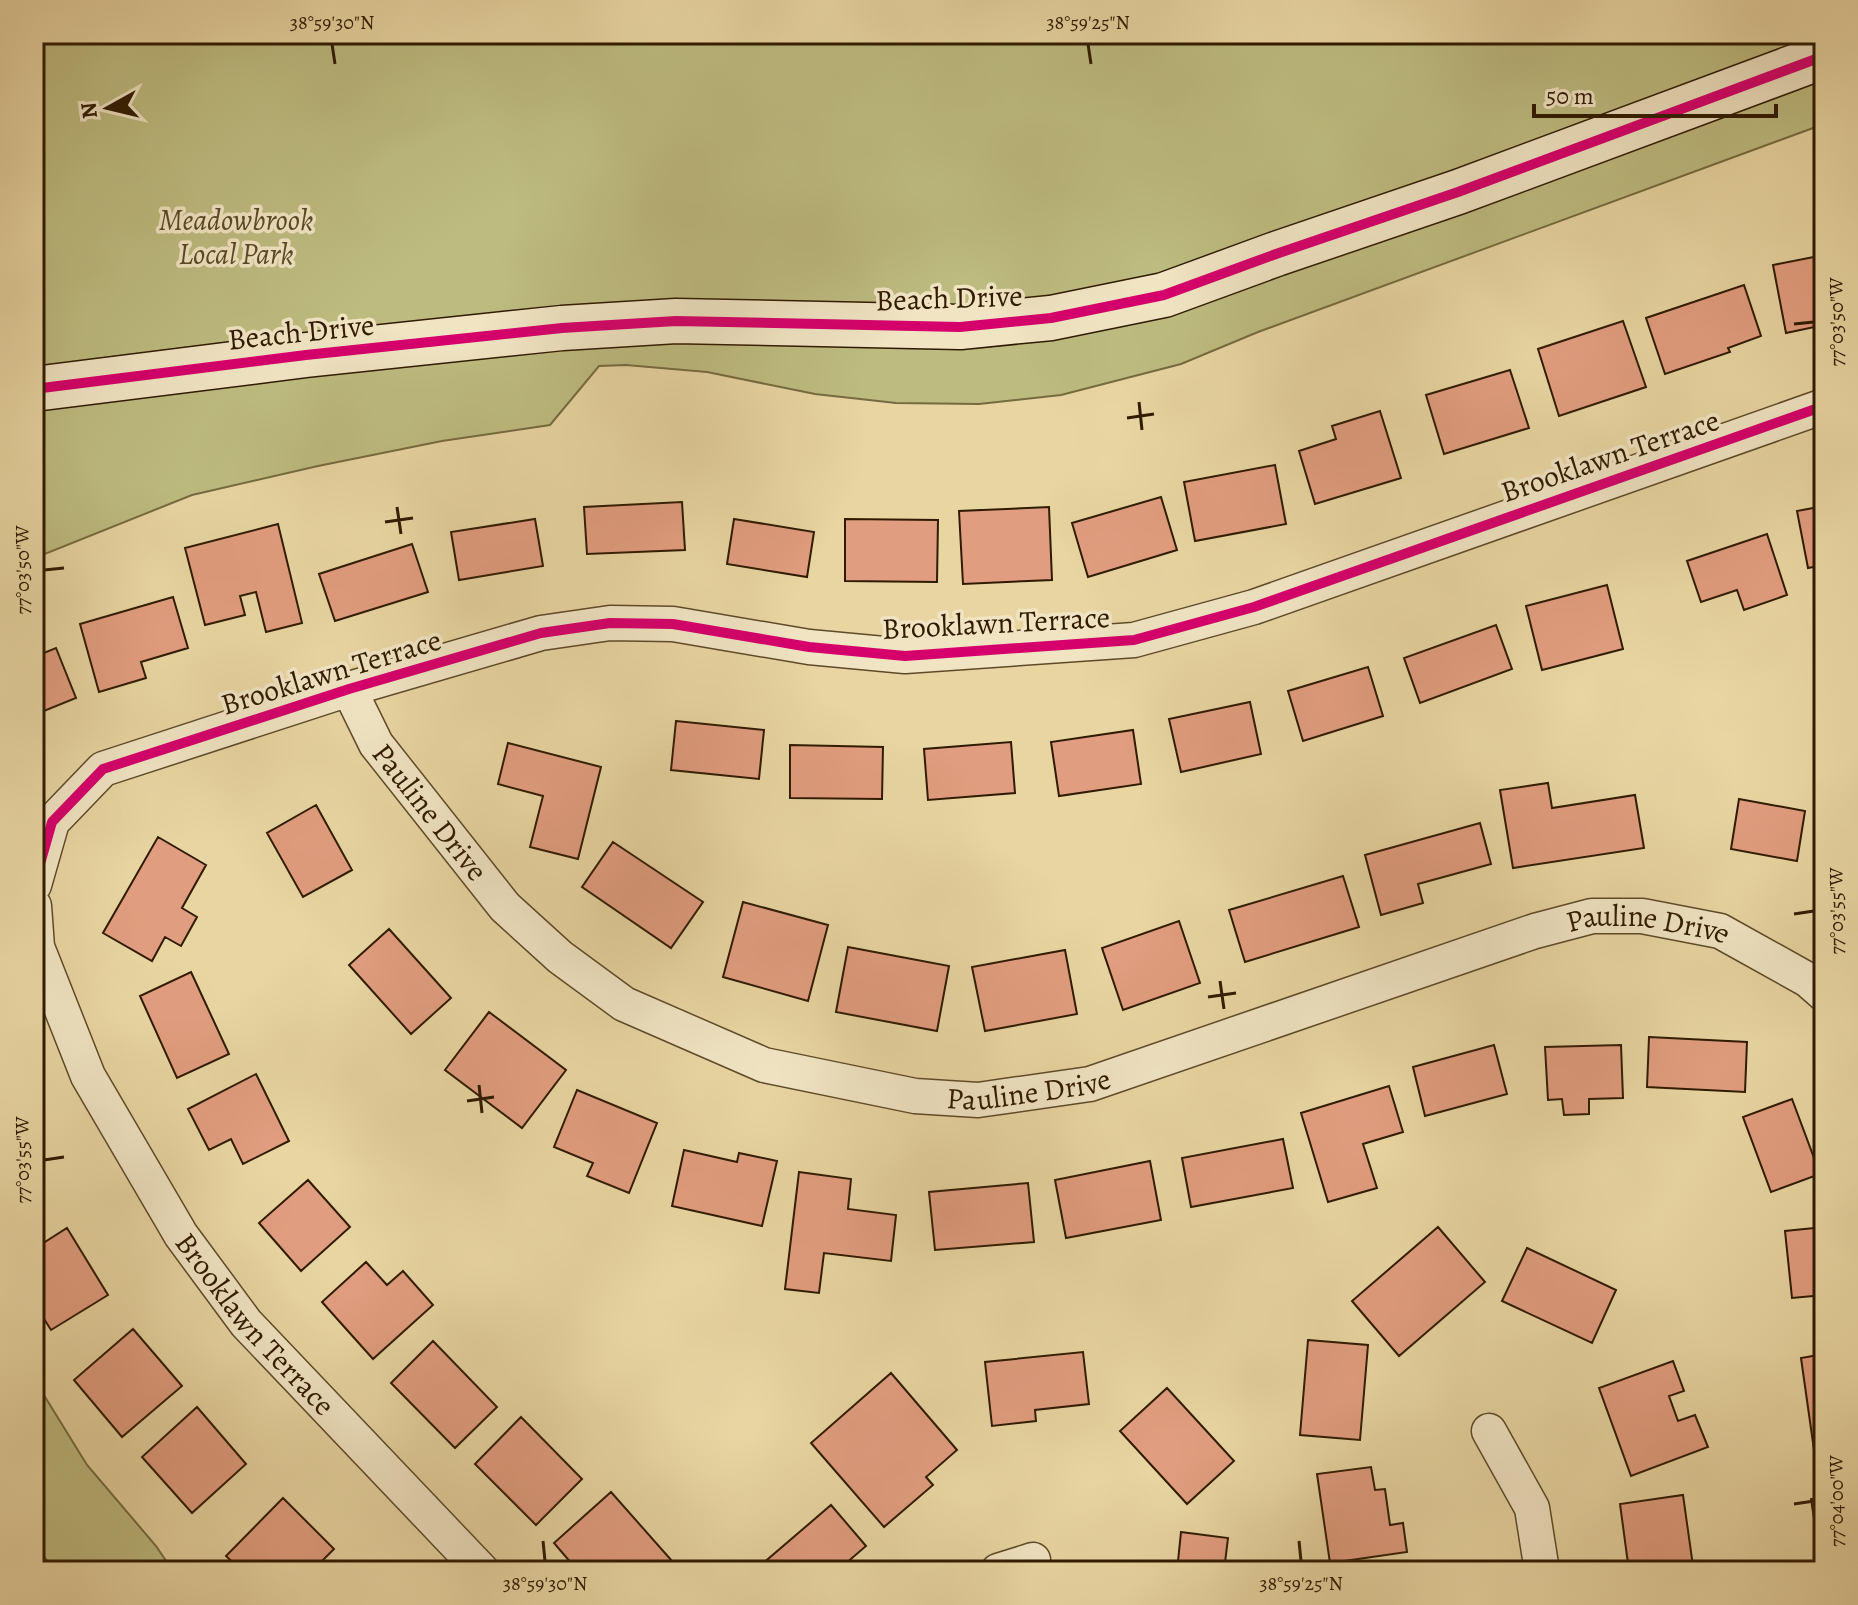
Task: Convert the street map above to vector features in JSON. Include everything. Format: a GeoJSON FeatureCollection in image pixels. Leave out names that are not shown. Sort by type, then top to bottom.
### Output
{"type":"FeatureCollection","features":[{"type":"Feature","properties":{"kind":"street","name":"Beach Drive"},"geometry":{"type":"LineString","coordinates":[[34,389],[306,355],[562,328],[676,321],[960,327],[1051,318],[1164,295],[1458,192],[1824,56]]}},
{"type":"Feature","properties":{"kind":"street","name":"Brooklawn Terrace"},"geometry":{"type":"LineString","coordinates":[[34,885],[52,822],[103,769],[349,689],[541,633],[610,623],[673,624],[809,647],[905,656],[1134,640],[1254,607],[1824,406]]}},
{"type":"Feature","properties":{"kind":"street","name":"Pauline Drive"},"geometry":{"type":"LineString","coordinates":[[349,689],[376,744],[505,907],[560,957],[624,1004],[764,1065],[915,1096],[978,1100],[1090,1084],[1535,931],[1592,916],[1642,916],[1720,931],[1808,980],[1824,994]]}},
{"type":"Feature","properties":{"kind":"street","name":"Brooklawn Terrace"},"geometry":{"type":"LineString","coordinates":[[34,906],[37,947],[88,1076],[181,1235],[246,1323],[482,1571]]}},
{"type":"Feature","properties":{"kind":"street"},"geometry":{"type":"LineString","coordinates":[[1489,1431],[1532,1508],[1542,1571]]}},
{"type":"Feature","properties":{"kind":"street"},"geometry":{"type":"LineString","coordinates":[[998,1571],[1033,1560]]}},
{"type":"Feature","properties":{"kind":"green space","name":"Meadowbrook Local Park"},"geometry":{"type":"Polygon","coordinates":[[[34,34],[1824,34],[1824,124],[1258,332],[1181,364],[1061,395],[979,404],[896,403],[815,394],[707,372],[626,365],[599,366],[550,425],[442,441],[192,495],[42,555],[34,569],[34,34]]]}},
{"type":"Feature","properties":{"kind":"green space"},"geometry":{"type":"Polygon","coordinates":[[[34,1379],[87,1465],[156,1546],[173,1571],[56,1571],[34,1545],[34,1379]]]}},
{"type":"Feature","properties":{"kind":"building"},"geometry":{"type":"Polygon","coordinates":[[[1824,255],[1824,325],[1786,333],[1773,265],[1824,255]]]}},
{"type":"Feature","properties":{"kind":"building"},"geometry":{"type":"Polygon","coordinates":[[[1744,285],[1761,336],[1728,348],[1730,352],[1665,374],[1646,318],[1744,285]]]}},
{"type":"Feature","properties":{"kind":"building"},"geometry":{"type":"Polygon","coordinates":[[[1623,321],[1646,387],[1559,416],[1538,349],[1623,321]]]}},
{"type":"Feature","properties":{"kind":"building"},"geometry":{"type":"Polygon","coordinates":[[[1510,370],[1529,428],[1444,454],[1426,395],[1510,370]]]}},
{"type":"Feature","properties":{"kind":"building"},"geometry":{"type":"Polygon","coordinates":[[[1380,411],[1401,478],[1315,504],[1299,451],[1336,439],[1332,426],[1380,411]]]}},
{"type":"Feature","properties":{"kind":"building"},"geometry":{"type":"Polygon","coordinates":[[[1275,465],[1286,524],[1195,541],[1184,482],[1275,465]]]}},
{"type":"Feature","properties":{"kind":"building"},"geometry":{"type":"Polygon","coordinates":[[[1161,497],[1177,550],[1088,577],[1072,523],[1161,497]]]}},
{"type":"Feature","properties":{"kind":"building"},"geometry":{"type":"Polygon","coordinates":[[[682,502],[685,550],[587,554],[584,507],[682,502]]]}},
{"type":"Feature","properties":{"kind":"building"},"geometry":{"type":"Polygon","coordinates":[[[1824,506],[1824,565],[1808,568],[1797,511],[1824,506]]]}},
{"type":"Feature","properties":{"kind":"building"},"geometry":{"type":"Polygon","coordinates":[[[1049,507],[1052,580],[963,584],[959,511],[1049,507]]]}},
{"type":"Feature","properties":{"kind":"building"},"geometry":{"type":"Polygon","coordinates":[[[535,519],[543,566],[459,580],[451,532],[535,519]]]}},
{"type":"Feature","properties":{"kind":"building"},"geometry":{"type":"Polygon","coordinates":[[[734,519],[814,532],[807,577],[727,564],[734,519]]]}},
{"type":"Feature","properties":{"kind":"building"},"geometry":{"type":"Polygon","coordinates":[[[845,519],[938,520],[937,582],[845,581],[845,519]]]}},
{"type":"Feature","properties":{"kind":"building"},"geometry":{"type":"Polygon","coordinates":[[[278,524],[302,623],[266,632],[256,592],[240,596],[245,615],[205,625],[185,548],[278,524]]]}},
{"type":"Feature","properties":{"kind":"building"},"geometry":{"type":"Polygon","coordinates":[[[1767,534],[1787,595],[1744,610],[1737,590],[1701,602],[1687,561],[1767,534]]]}},
{"type":"Feature","properties":{"kind":"building"},"geometry":{"type":"Polygon","coordinates":[[[412,544],[428,592],[335,621],[319,574],[412,544]]]}},
{"type":"Feature","properties":{"kind":"building"},"geometry":{"type":"Polygon","coordinates":[[[1607,585],[1623,649],[1542,670],[1526,606],[1607,585]]]}},
{"type":"Feature","properties":{"kind":"building"},"geometry":{"type":"Polygon","coordinates":[[[173,597],[188,648],[141,662],[146,678],[99,692],[80,624],[173,597]]]}},
{"type":"Feature","properties":{"kind":"building"},"geometry":{"type":"Polygon","coordinates":[[[1496,625],[1512,669],[1420,703],[1404,658],[1496,625]]]}},
{"type":"Feature","properties":{"kind":"building"},"geometry":{"type":"Polygon","coordinates":[[[56,648],[76,698],[34,715],[34,657],[56,648]]]}},
{"type":"Feature","properties":{"kind":"building"},"geometry":{"type":"Polygon","coordinates":[[[1368,667],[1383,716],[1303,741],[1288,691],[1368,667]]]}},
{"type":"Feature","properties":{"kind":"building"},"geometry":{"type":"Polygon","coordinates":[[[1250,702],[1261,754],[1181,772],[1169,719],[1250,702]]]}},
{"type":"Feature","properties":{"kind":"building"},"geometry":{"type":"Polygon","coordinates":[[[676,721],[764,730],[759,779],[671,770],[676,721]]]}},
{"type":"Feature","properties":{"kind":"building"},"geometry":{"type":"Polygon","coordinates":[[[1133,730],[1141,784],[1059,796],[1051,742],[1133,730]]]}},
{"type":"Feature","properties":{"kind":"building"},"geometry":{"type":"Polygon","coordinates":[[[1011,742],[1015,793],[928,800],[924,749],[1011,742]]]}},
{"type":"Feature","properties":{"kind":"building"},"geometry":{"type":"Polygon","coordinates":[[[508,743],[601,767],[578,859],[530,847],[543,796],[498,784],[508,743]]]}},
{"type":"Feature","properties":{"kind":"building"},"geometry":{"type":"Polygon","coordinates":[[[790,745],[883,747],[882,799],[790,798],[790,745]]]}},
{"type":"Feature","properties":{"kind":"building"},"geometry":{"type":"Polygon","coordinates":[[[1548,783],[1552,808],[1635,795],[1644,848],[1513,868],[1500,790],[1548,783]]]}},
{"type":"Feature","properties":{"kind":"building"},"geometry":{"type":"Polygon","coordinates":[[[1739,799],[1805,811],[1797,861],[1731,849],[1739,799]]]}},
{"type":"Feature","properties":{"kind":"building"},"geometry":{"type":"Polygon","coordinates":[[[316,805],[352,870],[303,897],[267,833],[316,805]]]}},
{"type":"Feature","properties":{"kind":"building"},"geometry":{"type":"Polygon","coordinates":[[[1480,823],[1491,864],[1418,884],[1423,903],[1381,915],[1365,855],[1480,823]]]}},
{"type":"Feature","properties":{"kind":"building"},"geometry":{"type":"Polygon","coordinates":[[[158,837],[206,865],[182,908],[197,917],[181,946],[165,937],[152,961],[103,933],[158,837]]]}},
{"type":"Feature","properties":{"kind":"building"},"geometry":{"type":"Polygon","coordinates":[[[613,842],[703,902],[671,948],[582,887],[613,842]]]}},
{"type":"Feature","properties":{"kind":"building"},"geometry":{"type":"Polygon","coordinates":[[[1343,876],[1359,927],[1245,962],[1229,910],[1343,876]]]}},
{"type":"Feature","properties":{"kind":"building"},"geometry":{"type":"Polygon","coordinates":[[[743,902],[828,925],[808,1001],[723,977],[743,902]]]}},
{"type":"Feature","properties":{"kind":"building"},"geometry":{"type":"Polygon","coordinates":[[[1179,921],[1200,983],[1123,1010],[1102,948],[1179,921]]]}},
{"type":"Feature","properties":{"kind":"building"},"geometry":{"type":"Polygon","coordinates":[[[389,929],[451,998],[411,1034],[349,965],[389,929]]]}},
{"type":"Feature","properties":{"kind":"building"},"geometry":{"type":"Polygon","coordinates":[[[848,947],[949,966],[937,1031],[836,1012],[848,947]]]}},
{"type":"Feature","properties":{"kind":"building"},"geometry":{"type":"Polygon","coordinates":[[[1065,950],[1077,1014],[985,1031],[972,967],[1065,950]]]}},
{"type":"Feature","properties":{"kind":"building"},"geometry":{"type":"Polygon","coordinates":[[[191,972],[229,1054],[177,1078],[140,996],[191,972]]]}},
{"type":"Feature","properties":{"kind":"building"},"geometry":{"type":"Polygon","coordinates":[[[489,1012],[566,1070],[522,1128],[445,1070],[489,1012]]]}},
{"type":"Feature","properties":{"kind":"building"},"geometry":{"type":"Polygon","coordinates":[[[1649,1037],[1747,1042],[1745,1092],[1647,1087],[1649,1037]]]}},
{"type":"Feature","properties":{"kind":"building"},"geometry":{"type":"Polygon","coordinates":[[[1494,1045],[1507,1094],[1425,1116],[1413,1067],[1494,1045]]]}},
{"type":"Feature","properties":{"kind":"building"},"geometry":{"type":"Polygon","coordinates":[[[1621,1045],[1623,1098],[1589,1099],[1589,1114],[1564,1115],[1562,1099],[1548,1100],[1545,1047],[1621,1045]]]}},
{"type":"Feature","properties":{"kind":"building"},"geometry":{"type":"Polygon","coordinates":[[[256,1074],[289,1141],[243,1164],[231,1139],[209,1150],[188,1109],[256,1074]]]}},
{"type":"Feature","properties":{"kind":"building"},"geometry":{"type":"Polygon","coordinates":[[[1389,1086],[1403,1132],[1363,1144],[1377,1188],[1328,1202],[1301,1113],[1389,1086]]]}},
{"type":"Feature","properties":{"kind":"building"},"geometry":{"type":"Polygon","coordinates":[[[577,1090],[657,1123],[629,1193],[587,1176],[593,1163],[554,1147],[577,1090]]]}},
{"type":"Feature","properties":{"kind":"building"},"geometry":{"type":"Polygon","coordinates":[[[1792,1099],[1820,1174],[1771,1192],[1743,1117],[1792,1099]]]}},
{"type":"Feature","properties":{"kind":"building"},"geometry":{"type":"Polygon","coordinates":[[[1283,1139],[1293,1188],[1191,1207],[1182,1158],[1283,1139]]]}},
{"type":"Feature","properties":{"kind":"building"},"geometry":{"type":"Polygon","coordinates":[[[684,1150],[737,1162],[739,1153],[777,1161],[762,1226],[672,1206],[684,1150]]]}},
{"type":"Feature","properties":{"kind":"building"},"geometry":{"type":"Polygon","coordinates":[[[1150,1161],[1161,1220],[1066,1238],[1055,1180],[1150,1161]]]}},
{"type":"Feature","properties":{"kind":"building"},"geometry":{"type":"Polygon","coordinates":[[[799,1172],[851,1179],[848,1209],[896,1215],[891,1261],[824,1253],[819,1293],[785,1289],[799,1172]]]}},
{"type":"Feature","properties":{"kind":"building"},"geometry":{"type":"Polygon","coordinates":[[[308,1180],[350,1227],[301,1271],[259,1223],[308,1180]]]}},
{"type":"Feature","properties":{"kind":"building"},"geometry":{"type":"Polygon","coordinates":[[[1028,1183],[1034,1242],[935,1250],[929,1192],[1028,1183]]]}},
{"type":"Feature","properties":{"kind":"building"},"geometry":{"type":"Polygon","coordinates":[[[1438,1227],[1485,1282],[1399,1356],[1352,1301],[1438,1227]]]}},
{"type":"Feature","properties":{"kind":"building"},"geometry":{"type":"Polygon","coordinates":[[[1824,1227],[1824,1295],[1792,1298],[1785,1231],[1824,1227]]]}},
{"type":"Feature","properties":{"kind":"building"},"geometry":{"type":"Polygon","coordinates":[[[67,1228],[108,1295],[51,1330],[34,1303],[34,1249],[67,1228]]]}},
{"type":"Feature","properties":{"kind":"building"},"geometry":{"type":"Polygon","coordinates":[[[1527,1248],[1616,1290],[1592,1343],[1502,1301],[1527,1248]]]}},
{"type":"Feature","properties":{"kind":"building"},"geometry":{"type":"Polygon","coordinates":[[[366,1262],[387,1285],[403,1271],[433,1305],[373,1359],[322,1302],[366,1262]]]}},
{"type":"Feature","properties":{"kind":"building"},"geometry":{"type":"Polygon","coordinates":[[[133,1329],[182,1386],[122,1437],[74,1380],[133,1329]]]}},
{"type":"Feature","properties":{"kind":"building"},"geometry":{"type":"Polygon","coordinates":[[[1308,1340],[1368,1345],[1360,1440],[1300,1435],[1308,1340]]]}},
{"type":"Feature","properties":{"kind":"building"},"geometry":{"type":"Polygon","coordinates":[[[433,1341],[497,1407],[455,1448],[391,1383],[433,1341]]]}},
{"type":"Feature","properties":{"kind":"building"},"geometry":{"type":"Polygon","coordinates":[[[1083,1352],[1089,1404],[1035,1410],[1036,1421],[992,1426],[985,1362],[1083,1352]]]}},
{"type":"Feature","properties":{"kind":"building"},"geometry":{"type":"Polygon","coordinates":[[[1824,1354],[1824,1449],[1814,1450],[1801,1358],[1824,1354]]]}},
{"type":"Feature","properties":{"kind":"building"},"geometry":{"type":"Polygon","coordinates":[[[1673,1361],[1684,1391],[1669,1396],[1678,1421],[1695,1415],[1708,1447],[1631,1476],[1599,1388],[1673,1361]]]}},
{"type":"Feature","properties":{"kind":"building"},"geometry":{"type":"Polygon","coordinates":[[[891,1373],[957,1450],[926,1477],[933,1485],[884,1527],[811,1443],[891,1373]]]}},
{"type":"Feature","properties":{"kind":"building"},"geometry":{"type":"Polygon","coordinates":[[[1167,1388],[1234,1461],[1187,1504],[1120,1431],[1167,1388]]]}},
{"type":"Feature","properties":{"kind":"building"},"geometry":{"type":"Polygon","coordinates":[[[197,1407],[246,1464],[192,1513],[142,1457],[197,1407]]]}},
{"type":"Feature","properties":{"kind":"building"},"geometry":{"type":"Polygon","coordinates":[[[521,1417],[582,1479],[536,1525],[475,1464],[521,1417]]]}},
{"type":"Feature","properties":{"kind":"building"},"geometry":{"type":"Polygon","coordinates":[[[1371,1467],[1375,1490],[1385,1489],[1390,1525],[1403,1523],[1407,1552],[1330,1563],[1317,1474],[1371,1467]]]}},
{"type":"Feature","properties":{"kind":"building"},"geometry":{"type":"Polygon","coordinates":[[[611,1492],[672,1561],[660,1571],[578,1571],[554,1543],[611,1492]]]}},
{"type":"Feature","properties":{"kind":"building"},"geometry":{"type":"Polygon","coordinates":[[[1683,1495],[1693,1566],[1661,1571],[1629,1571],[1620,1504],[1683,1495]]]}},
{"type":"Feature","properties":{"kind":"building"},"geometry":{"type":"Polygon","coordinates":[[[1824,1497],[1824,1571],[1822,1571],[1811,1499],[1824,1497]]]}},
{"type":"Feature","properties":{"kind":"building"},"geometry":{"type":"Polygon","coordinates":[[[283,1498],[334,1549],[312,1571],[242,1571],[226,1556],[283,1498]]]}},
{"type":"Feature","properties":{"kind":"building"},"geometry":{"type":"Polygon","coordinates":[[[831,1505],[866,1546],[837,1571],[754,1571],[831,1505]]]}},
{"type":"Feature","properties":{"kind":"building"},"geometry":{"type":"Polygon","coordinates":[[[1181,1532],[1228,1538],[1224,1571],[1177,1571],[1181,1532]]]}},
{"type":"Feature","properties":{"kind":"cycle path"},"geometry":{"type":"LineString","coordinates":[[34,389],[306,355],[562,328],[676,321],[960,327],[1051,318],[1164,295],[1458,192],[1824,56]]}},
{"type":"Feature","properties":{"kind":"cycle path"},"geometry":{"type":"LineString","coordinates":[[34,885],[52,822],[103,769],[349,689],[541,633],[610,623],[673,624],[809,647],[905,656],[1134,640],[1254,607],[1824,406]]}}]}
